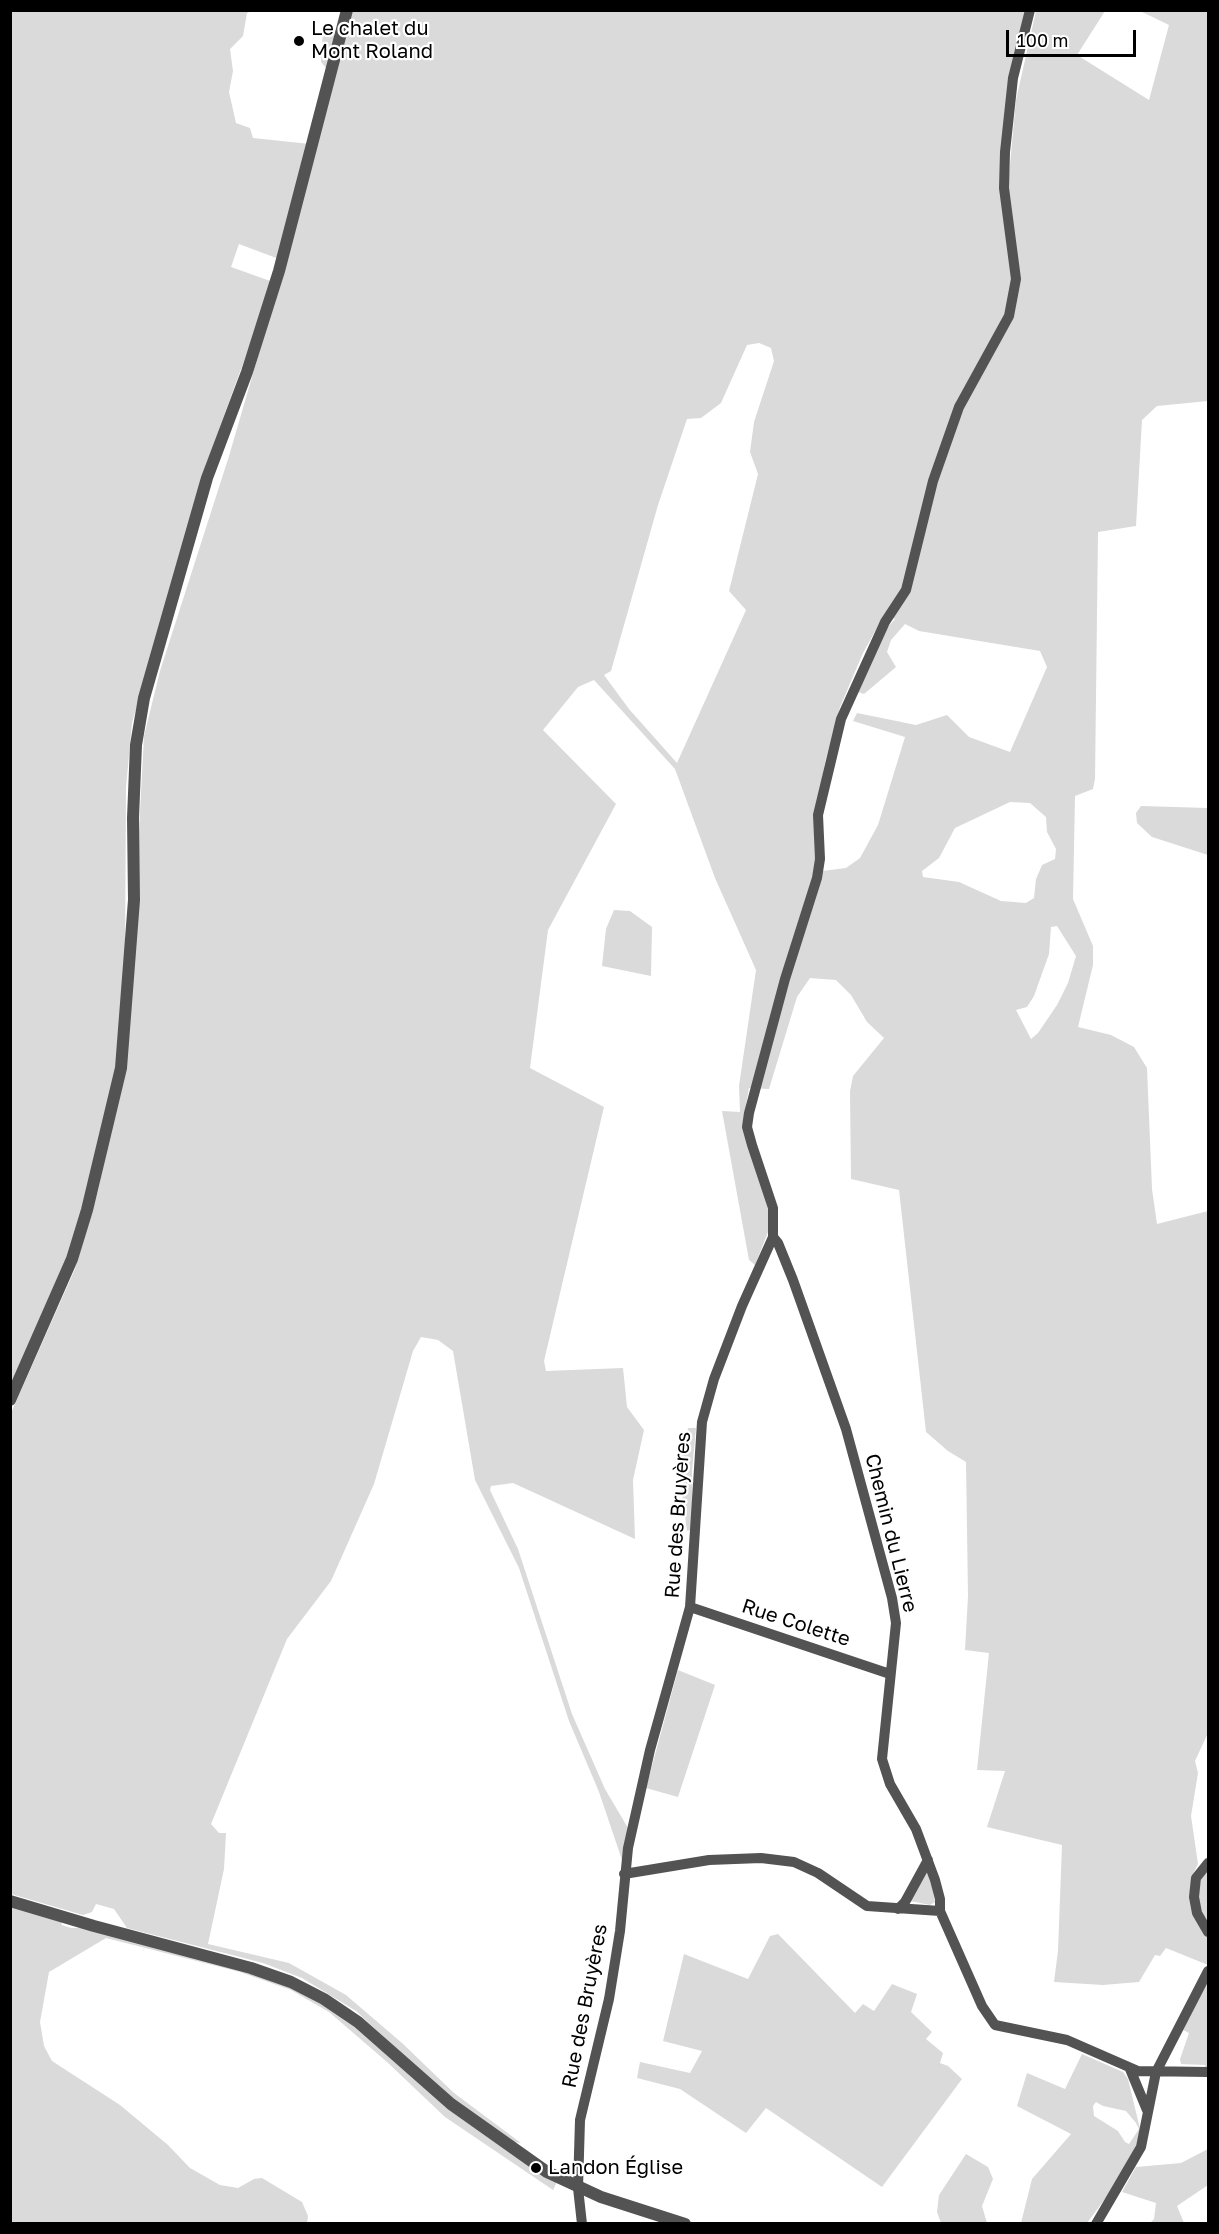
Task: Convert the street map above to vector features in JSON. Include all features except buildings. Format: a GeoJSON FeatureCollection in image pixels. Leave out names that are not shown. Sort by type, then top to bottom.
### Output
{"type":"FeatureCollection","features":[{"type":"Feature","properties":{"kind":"street"},"geometry":{"type":"LineString","coordinates":[[10,1401],[72,1259],[87,1210],[121,1068],[134,900],[136,754],[144,698],[207,478],[247,372],[279,271],[347,10]]}},
{"type":"Feature","properties":{"kind":"street","name":"Rue des Bruyères"},"geometry":{"type":"LineString","coordinates":[[582,2223],[578,2188],[580,2120],[609,1999],[620,1931],[628,1848],[650,1750],[690,1607],[702,1422],[722,1358],[773,1237],[772,1208],[747,1127],[790,963],[817,878],[820,859],[818,815],[841,719],[885,622],[906,590],[933,481],[959,406],[1009,316],[1016,279],[1004,188],[1005,152],[1013,78],[1030,10]]}},
{"type":"Feature","properties":{"kind":"street","name":"Chemin du Lierre"},"geometry":{"type":"LineString","coordinates":[[773,1237],[778,1243],[793,1280],[846,1429],[892,1598],[896,1623],[882,1759],[890,1785],[916,1829],[928,1860],[940,1899],[940,1911],[982,2006],[995,2025],[1066,2040],[1130,2069]]}},
{"type":"Feature","properties":{"kind":"street","name":"Rue Colette"},"geometry":{"type":"LineString","coordinates":[[690,1607],[890,1674]]}},
{"type":"Feature","properties":{"kind":"street"},"geometry":{"type":"LineString","coordinates":[[624,1874],[709,1860],[761,1858],[794,1862],[818,1873],[867,1906],[940,1911]]}},
{"type":"Feature","properties":{"kind":"street"},"geometry":{"type":"LineString","coordinates":[[898,1909],[905,1902],[928,1860]]}},
{"type":"Feature","properties":{"kind":"street"},"geometry":{"type":"LineString","coordinates":[[1209,1863],[1196,1878],[1194,1897],[1197,1913],[1209,1932]]}},
{"type":"Feature","properties":{"kind":"street"},"geometry":{"type":"LineString","coordinates":[[10,1900],[94,1926],[251,1968],[291,1982],[324,1999],[358,2022],[468,2116],[547,2172],[578,2188],[685,2223]]}},
{"type":"Feature","properties":{"kind":"street"},"geometry":{"type":"LineString","coordinates":[[1096,2223],[1141,2147],[1156,2073],[1209,1971]]}},
{"type":"Feature","properties":{"kind":"street"},"geometry":{"type":"LineString","coordinates":[[1130,2069],[1156,2073],[1209,2072]]}},
{"type":"Feature","properties":{"kind":"street"},"geometry":{"type":"LineString","coordinates":[[1130,2069],[1147,2111]]}},
{"type":"Feature","properties":{"kind":"shaded area"},"geometry":{"type":"Polygon","coordinates":[[[10,11],[252,11],[247,13],[243,36],[230,49],[233,71],[229,92],[236,123],[250,128],[253,138],[310,144],[279,259],[239,244],[231,267],[273,282],[205,467],[132,723],[126,787],[125,957],[118,1060],[86,1198],[68,1255],[10,1388],[10,11]]]}},
{"type":"Feature","properties":{"kind":"shaded area"},"geometry":{"type":"Polygon","coordinates":[[[351,11],[1028,11],[1009,81],[1008,186],[1016,100],[1036,11],[1105,11],[1077,55],[1149,100],[1169,25],[1140,11],[1208,11],[1208,401],[1157,406],[1142,420],[1136,526],[1098,532],[1095,779],[1093,789],[1075,796],[1073,899],[1093,946],[1093,965],[1078,1027],[1111,1035],[1134,1047],[1147,1068],[1152,1189],[1157,1224],[1208,1211],[1208,1733],[1195,1761],[1198,1773],[1191,1816],[1198,1864],[1191,1878],[1208,1937],[1208,1965],[1166,1948],[1160,1956],[1155,1955],[1139,1982],[1103,1985],[1054,1982],[1058,1951],[1062,1845],[987,1827],[1005,1771],[977,1770],[989,1653],[965,1650],[968,1596],[966,1462],[948,1451],[926,1432],[899,1190],[851,1179],[850,1091],[853,1076],[884,1038],[867,1022],[851,995],[836,980],[810,978],[797,997],[769,1089],[749,1088],[744,1116],[769,1213],[768,1232],[755,1265],[749,1260],[722,1111],[740,1112],[739,1086],[756,970],[715,878],[675,769],[594,680],[578,687],[543,730],[616,804],[548,930],[530,1068],[604,1107],[544,1361],[546,1371],[623,1368],[627,1407],[644,1430],[633,1480],[635,1539],[513,1483],[491,1486],[490,1490],[518,1549],[572,1714],[605,1789],[628,1828],[622,1860],[599,1792],[569,1721],[519,1568],[475,1480],[453,1351],[438,1340],[421,1337],[413,1351],[374,1484],[331,1581],[287,1639],[211,1824],[219,1833],[226,1833],[224,1869],[208,1944],[289,1963],[346,1995],[402,2043],[454,2093],[521,2143],[507,2141],[442,2091],[356,2011],[302,1978],[263,1963],[127,1928],[114,1909],[96,1904],[92,1912],[83,1915],[11,1894],[11,1413],[75,1269],[98,1191],[127,1056],[144,736],[160,671],[229,456],[280,281],[351,11]],[[759,343],[747,345],[721,403],[701,418],[687,419],[658,505],[611,671],[604,675],[629,709],[677,763],[746,610],[729,591],[758,474],[750,452],[754,422],[774,361],[771,348],[759,343]],[[885,613],[863,653],[840,707],[826,758],[814,818],[815,856],[822,871],[846,868],[860,858],[878,825],[905,737],[853,721],[857,713],[916,725],[947,715],[969,737],[1010,752],[1047,667],[1040,651],[919,631],[905,624],[891,640],[887,652],[896,667],[864,694],[858,692],[880,636],[895,619],[885,613]],[[1010,802],[955,828],[939,858],[922,871],[923,877],[959,882],[1001,901],[1026,903],[1034,898],[1036,879],[1042,865],[1055,859],[1056,849],[1047,832],[1046,817],[1030,803],[1010,802]],[[1057,926],[1051,927],[1049,954],[1034,996],[1027,1007],[1016,1010],[1031,1039],[1038,1033],[1057,1005],[1068,983],[1076,956],[1057,926]]]}},
{"type":"Feature","properties":{"kind":"shaded area"},"geometry":{"type":"Polygon","coordinates":[[[323,30],[340,30],[326,68],[321,62],[323,30]]]}},
{"type":"Feature","properties":{"kind":"shaded area"},"geometry":{"type":"Polygon","coordinates":[[[1141,806],[1208,808],[1208,855],[1152,837],[1137,823],[1136,813],[1141,806]]]}},
{"type":"Feature","properties":{"kind":"shaded area"},"geometry":{"type":"Polygon","coordinates":[[[614,910],[630,911],[652,927],[651,976],[602,966],[606,929],[614,910]]]}},
{"type":"Feature","properties":{"kind":"shaded area"},"geometry":{"type":"Polygon","coordinates":[[[688,1428],[696,1428],[692,1472],[693,1529],[687,1531],[679,1472],[688,1428]]]}},
{"type":"Feature","properties":{"kind":"shaded area"},"geometry":{"type":"Polygon","coordinates":[[[678,1670],[715,1685],[678,1797],[646,1788],[678,1670]]]}},
{"type":"Feature","properties":{"kind":"shaded area"},"geometry":{"type":"Polygon","coordinates":[[[1208,1866],[1208,1926],[1197,1902],[1202,1874],[1208,1866]]]}},
{"type":"Feature","properties":{"kind":"shaded area"},"geometry":{"type":"Polygon","coordinates":[[[926,1871],[929,1871],[935,1902],[930,1905],[910,1901],[926,1871]]]}},
{"type":"Feature","properties":{"kind":"shaded area"},"geometry":{"type":"Polygon","coordinates":[[[10,1904],[60,1918],[62,1925],[71,1928],[87,1928],[259,1972],[329,2004],[448,2108],[557,2182],[553,2190],[445,2117],[387,2062],[329,2012],[291,1990],[240,1972],[106,1938],[49,1972],[40,2022],[44,2046],[52,2061],[120,2105],[168,2145],[190,2168],[220,2185],[238,2188],[254,2179],[262,2178],[302,2202],[308,2216],[307,2223],[11,2223],[10,1904]]]}},
{"type":"Feature","properties":{"kind":"shaded area"},"geometry":{"type":"Polygon","coordinates":[[[778,1934],[855,2013],[863,2004],[874,2011],[892,1984],[917,1994],[911,2012],[932,2032],[926,2039],[943,2053],[940,2063],[948,2066],[962,2079],[882,2187],[766,2108],[746,2133],[680,2089],[637,2078],[640,2062],[690,2073],[702,2051],[663,2041],[684,1954],[748,1979],[770,1936],[778,1934]]]}},
{"type":"Feature","properties":{"kind":"shaded area"},"geometry":{"type":"Polygon","coordinates":[[[1208,1979],[1208,2069],[1205,2069],[1205,2065],[1181,2064],[1180,2059],[1189,2033],[1183,2030],[1208,1979]]]}},
{"type":"Feature","properties":{"kind":"shaded area"},"geometry":{"type":"Polygon","coordinates":[[[1082,2054],[1123,2072],[1128,2079],[1141,2133],[1138,2143],[1113,2188],[1087,2223],[1021,2223],[1032,2179],[1071,2134],[1017,2106],[1027,2073],[1065,2089],[1082,2054]],[[1096,2102],[1093,2106],[1094,2116],[1118,2131],[1129,2144],[1139,2129],[1136,2123],[1126,2111],[1103,2106],[1096,2102]]]}},
{"type":"Feature","properties":{"kind":"shaded area"},"geometry":{"type":"Polygon","coordinates":[[[1208,2149],[1208,2185],[1177,2206],[1184,2223],[1150,2223],[1154,2219],[1156,2203],[1122,2192],[1136,2167],[1181,2163],[1208,2149]]]}},
{"type":"Feature","properties":{"kind":"shaded area"},"geometry":{"type":"Polygon","coordinates":[[[966,2154],[988,2167],[993,2179],[982,2206],[987,2223],[941,2223],[937,2212],[939,2195],[966,2154]]]}},
{"type":"Feature","properties":{"kind":"place","name":"Le chalet du Mont Roland"},"geometry":{"type":"Point","coordinates":[299,41]}},
{"type":"Feature","properties":{"kind":"place","name":"Landon Église"},"geometry":{"type":"Point","coordinates":[536,2168]}}]}
